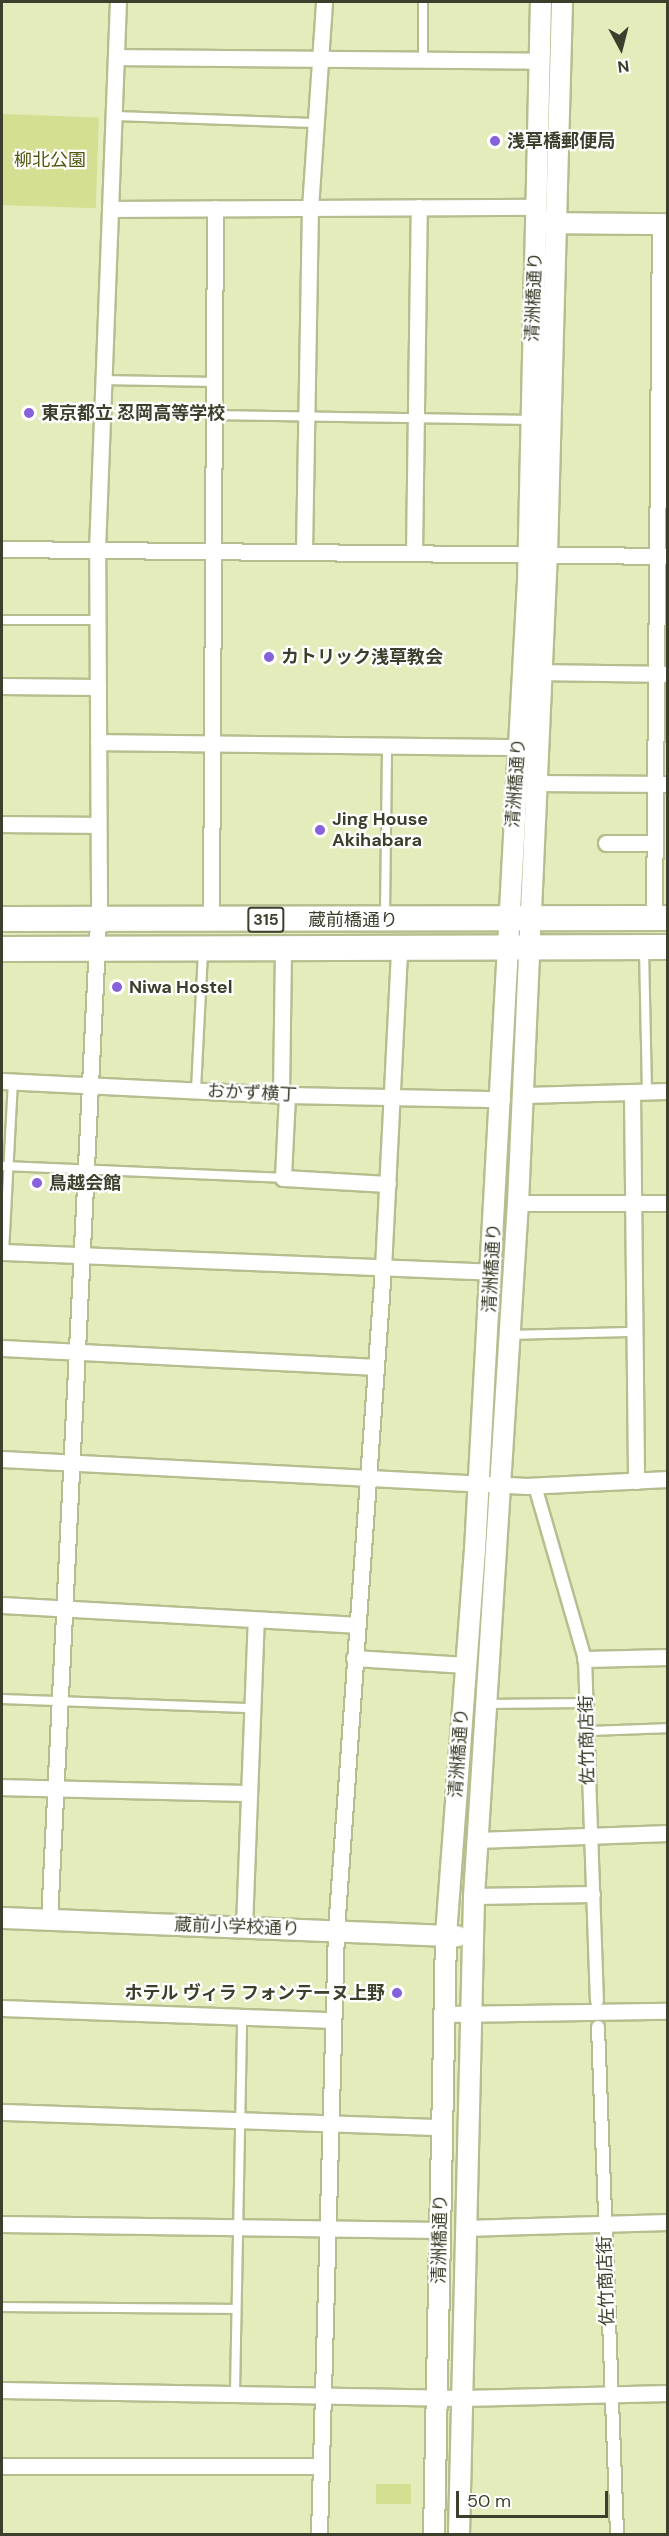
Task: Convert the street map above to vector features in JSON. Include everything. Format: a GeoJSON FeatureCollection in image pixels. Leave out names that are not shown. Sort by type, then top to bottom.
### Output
{"type":"FeatureCollection","features":[{"type":"Feature","properties":{"kind":"main road","name":"蔵前橋通り"},"geometry":{"type":"LineString","coordinates":[[2,919],[97,921],[661,918]]}},
{"type":"Feature","properties":{"kind":"main road","name":"蔵前橋通り"},"geometry":{"type":"LineString","coordinates":[[2,949],[518,950],[656,947]]}},
{"type":"Feature","properties":{"kind":"street"},"geometry":{"type":"LineString","coordinates":[[49,1920],[69,1463],[88,1170],[97,921],[97,550],[118,2]]}},
{"type":"Feature","properties":{"kind":"street"},"geometry":{"type":"LineString","coordinates":[[304,551],[310,208],[324,2]]}},
{"type":"Feature","properties":{"kind":"street","name":"清洲橋通り"},"geometry":{"type":"LineString","coordinates":[[518,920],[536,783],[541,672],[531,420],[541,2]]}},
{"type":"Feature","properties":{"kind":"street","name":"清洲橋通り"},"geometry":{"type":"LineString","coordinates":[[459,2535],[474,1896],[502,1485],[523,1095],[518,950],[519,747],[538,553],[557,223],[562,2]]}},
{"type":"Feature","properties":{"kind":"street"},"geometry":{"type":"LineString","coordinates":[[116,57],[540,61]]}},
{"type":"Feature","properties":{"kind":"street"},"geometry":{"type":"LineString","coordinates":[[110,209],[419,207],[537,215],[557,223],[664,224],[662,784],[659,840],[661,918]]}},
{"type":"Feature","properties":{"kind":"street"},"geometry":{"type":"LineString","coordinates":[[414,552],[419,207]]}},
{"type":"Feature","properties":{"kind":"street"},"geometry":{"type":"LineString","coordinates":[[211,920],[215,208]]}},
{"type":"Feature","properties":{"kind":"street"},"geometry":{"type":"LineString","coordinates":[[2,549],[663,556]]}},
{"type":"Feature","properties":{"kind":"street"},"geometry":{"type":"LineString","coordinates":[[541,672],[662,674]]}},
{"type":"Feature","properties":{"kind":"street"},"geometry":{"type":"LineString","coordinates":[[2,686],[98,687]]}},
{"type":"Feature","properties":{"kind":"street"},"geometry":{"type":"LineString","coordinates":[[98,742],[519,747]]}},
{"type":"Feature","properties":{"kind":"street"},"geometry":{"type":"LineString","coordinates":[[536,783],[662,784]]}},
{"type":"Feature","properties":{"kind":"street"},"geometry":{"type":"LineString","coordinates":[[2,824],[98,825]]}},
{"type":"Feature","properties":{"kind":"street"},"geometry":{"type":"LineString","coordinates":[[606,843],[659,840]]}},
{"type":"Feature","properties":{"kind":"street"},"geometry":{"type":"LineString","coordinates":[[283,949],[283,1178],[388,1184]]}},
{"type":"Feature","properties":{"kind":"street"},"geometry":{"type":"LineString","coordinates":[[319,2535],[336,1930],[383,1268],[399,949]]}},
{"type":"Feature","properties":{"kind":"street","name":"清洲橋通り"},"geometry":{"type":"LineString","coordinates":[[434,2535],[446,1935],[466,1665],[502,1099],[518,950]]}},
{"type":"Feature","properties":{"kind":"street","name":"おかず横丁"},"geometry":{"type":"LineString","coordinates":[[7,1081],[284,1094],[502,1099]]}},
{"type":"Feature","properties":{"kind":"street"},"geometry":{"type":"LineString","coordinates":[[523,1095],[668,1091]]}},
{"type":"Feature","properties":{"kind":"street"},"geometry":{"type":"LineString","coordinates":[[636,1481],[633,1203],[639,1092]]}},
{"type":"Feature","properties":{"kind":"street"},"geometry":{"type":"LineString","coordinates":[[518,1203],[668,1203]]}},
{"type":"Feature","properties":{"kind":"street"},"geometry":{"type":"LineString","coordinates":[[3,1252],[491,1272]]}},
{"type":"Feature","properties":{"kind":"street"},"geometry":{"type":"LineString","coordinates":[[2,1348],[375,1367]]}},
{"type":"Feature","properties":{"kind":"street"},"geometry":{"type":"LineString","coordinates":[[2,1460],[502,1485],[668,1479]]}},
{"type":"Feature","properties":{"kind":"street","name":"佐竹商店街"},"geometry":{"type":"LineString","coordinates":[[535,1485],[585,1659],[589,1836],[597,2001]]}},
{"type":"Feature","properties":{"kind":"street"},"geometry":{"type":"LineString","coordinates":[[2,1605],[356,1625]]}},
{"type":"Feature","properties":{"kind":"street"},"geometry":{"type":"LineString","coordinates":[[244,1927],[256,1620]]}},
{"type":"Feature","properties":{"kind":"street"},"geometry":{"type":"LineString","coordinates":[[585,1659],[668,1657]]}},
{"type":"Feature","properties":{"kind":"street"},"geometry":{"type":"LineString","coordinates":[[354,1658],[466,1665]]}},
{"type":"Feature","properties":{"kind":"street"},"geometry":{"type":"LineString","coordinates":[[2,1787],[249,1793]]}},
{"type":"Feature","properties":{"kind":"street"},"geometry":{"type":"LineString","coordinates":[[477,1840],[668,1833]]}},
{"type":"Feature","properties":{"kind":"street"},"geometry":{"type":"LineString","coordinates":[[474,1896],[592,1894]]}},
{"type":"Feature","properties":{"kind":"street","name":"蔵前小学校通り"},"geometry":{"type":"LineString","coordinates":[[2,1918],[473,1937]]}},
{"type":"Feature","properties":{"kind":"street"},"geometry":{"type":"LineString","coordinates":[[2,2008],[333,2020]]}},
{"type":"Feature","properties":{"kind":"street"},"geometry":{"type":"LineString","coordinates":[[444,2014],[668,2011]]}},
{"type":"Feature","properties":{"kind":"street","name":"佐竹商店街"},"geometry":{"type":"LineString","coordinates":[[598,2027],[617,2535]]}},
{"type":"Feature","properties":{"kind":"street"},"geometry":{"type":"LineString","coordinates":[[2,2112],[442,2127]]}},
{"type":"Feature","properties":{"kind":"street"},"geometry":{"type":"LineString","coordinates":[[465,2228],[668,2222]]}},
{"type":"Feature","properties":{"kind":"street"},"geometry":{"type":"LineString","coordinates":[[2,2224],[440,2230]]}},
{"type":"Feature","properties":{"kind":"street"},"geometry":{"type":"LineString","coordinates":[[2,2390],[235,2392],[462,2398],[668,2393]]}},
{"type":"Feature","properties":{"kind":"street"},"geometry":{"type":"LineString","coordinates":[[2,2466],[321,2466]]}},
{"type":"Feature","properties":{"kind":"lane"},"geometry":{"type":"LineString","coordinates":[[423,2],[423,60]]}},
{"type":"Feature","properties":{"kind":"lane"},"geometry":{"type":"LineString","coordinates":[[113,116],[316,123]]}},
{"type":"Feature","properties":{"kind":"lane"},"geometry":{"type":"LineString","coordinates":[[104,380],[214,382]]}},
{"type":"Feature","properties":{"kind":"lane"},"geometry":{"type":"LineString","coordinates":[[214,415],[531,420]]}},
{"type":"Feature","properties":{"kind":"lane"},"geometry":{"type":"LineString","coordinates":[[2,620],[97,620]]}},
{"type":"Feature","properties":{"kind":"lane"},"geometry":{"type":"LineString","coordinates":[[385,920],[387,746]]}},
{"type":"Feature","properties":{"kind":"lane"},"geometry":{"type":"LineString","coordinates":[[639,1092],[656,947]]}},
{"type":"Feature","properties":{"kind":"lane"},"geometry":{"type":"LineString","coordinates":[[196,1090],[203,950]]}},
{"type":"Feature","properties":{"kind":"lane"},"geometry":{"type":"LineString","coordinates":[[3,1252],[7,1081]]}},
{"type":"Feature","properties":{"kind":"lane"},"geometry":{"type":"LineString","coordinates":[[5,1166],[283,1178]]}},
{"type":"Feature","properties":{"kind":"lane"},"geometry":{"type":"LineString","coordinates":[[511,1335],[634,1332]]}},
{"type":"Feature","properties":{"kind":"lane"},"geometry":{"type":"LineString","coordinates":[[2,1699],[253,1708]]}},
{"type":"Feature","properties":{"kind":"lane"},"geometry":{"type":"LineString","coordinates":[[486,1704],[586,1703]]}},
{"type":"Feature","properties":{"kind":"lane"},"geometry":{"type":"LineString","coordinates":[[587,1731],[668,1728]]}},
{"type":"Feature","properties":{"kind":"lane"},"geometry":{"type":"LineString","coordinates":[[235,2392],[242,2017]]}},
{"type":"Feature","properties":{"kind":"lane"},"geometry":{"type":"LineString","coordinates":[[2,2307],[236,2309]]}},
{"type":"Feature","properties":{"kind":"green space","name":"柳北公園"},"geometry":{"type":"Polygon","coordinates":[[[2,114],[99,117],[96,208],[2,205],[2,114]]]}},
{"type":"Feature","properties":{"kind":"green space"},"geometry":{"type":"Polygon","coordinates":[[[376,2484],[411,2484],[411,2504],[376,2504],[376,2484]]]}},
{"type":"Feature","properties":{"kind":"place","name":"浅草橋郵便局"},"geometry":{"type":"Point","coordinates":[495,141]}},
{"type":"Feature","properties":{"kind":"place","name":"東京都立 忍岡高等学校"},"geometry":{"type":"Point","coordinates":[29,413]}},
{"type":"Feature","properties":{"kind":"place","name":"カトリック浅草教会"},"geometry":{"type":"Point","coordinates":[269,657]}},
{"type":"Feature","properties":{"kind":"place","name":"Jing House Akihabara"},"geometry":{"type":"Point","coordinates":[320,830]}},
{"type":"Feature","properties":{"kind":"place","name":"Niwa Hostel"},"geometry":{"type":"Point","coordinates":[117,987]}},
{"type":"Feature","properties":{"kind":"place","name":"鳥越会館"},"geometry":{"type":"Point","coordinates":[37,1183]}},
{"type":"Feature","properties":{"kind":"place","name":"ホテル ヴィラ フォンテーヌ上野"},"geometry":{"type":"Point","coordinates":[397,1993]}}]}
